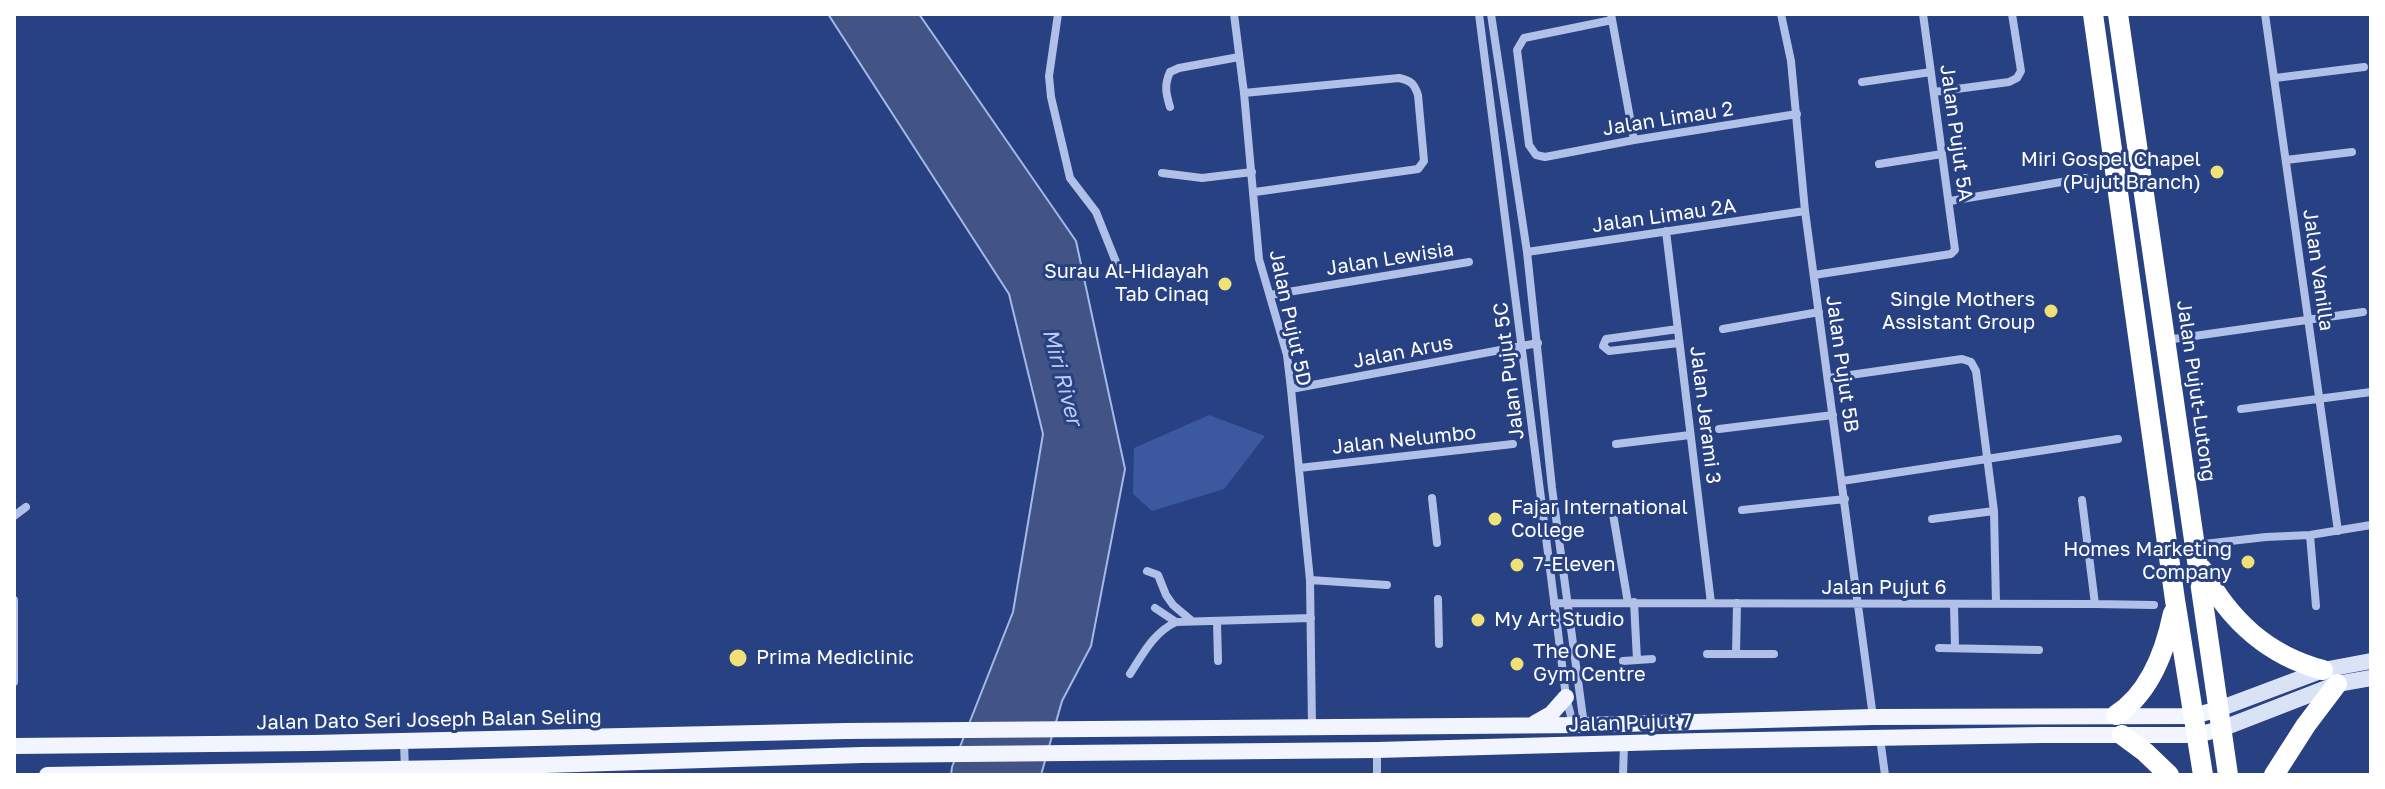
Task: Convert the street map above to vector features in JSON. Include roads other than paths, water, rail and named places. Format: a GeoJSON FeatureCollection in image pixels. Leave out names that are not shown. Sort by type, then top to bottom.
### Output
{"type":"FeatureCollection","features":[{"type":"Feature","properties":{"kind":"highway"},"geometry":{"type":"LineString","coordinates":[[2093,14],[2175,600],[2203,775]]}},
{"type":"Feature","properties":{"kind":"highway","name":"Jalan Pujut-Lutong"},"geometry":{"type":"LineString","coordinates":[[2118,14],[2228,775]]}},
{"type":"Feature","properties":{"kind":"highway"},"geometry":{"type":"LineString","coordinates":[[2196,552],[2224,606],[2251,633],[2330,677],[2306,725],[2274,775]]}},
{"type":"Feature","properties":{"kind":"highway"},"geometry":{"type":"LineString","coordinates":[[2169,775],[2119,725],[2152,675],[2168,636],[2175,600]]}},
{"type":"Feature","properties":{"kind":"main road"},"geometry":{"type":"LineString","coordinates":[[1533,724],[1551,714],[1566,697]]}},
{"type":"Feature","properties":{"kind":"main road","name":"Jalan Pujut 7"},"geometry":{"type":"LineString","coordinates":[[1073,728],[1579,725],[1873,717],[2195,725],[2220,719]]}},
{"type":"Feature","properties":{"kind":"main road"},"geometry":{"type":"LineString","coordinates":[[1579,725],[1589,738],[1674,736],[1700,741]]}},
{"type":"Feature","properties":{"kind":"main road","name":"Jalan Pujut 7"},"geometry":{"type":"LineString","coordinates":[[450,768],[862,755],[1377,750],[1880,738],[2119,725]]}},
{"type":"Feature","properties":{"kind":"main road","name":"Jalan Dato Seri Joseph Balan Seling"},"geometry":{"type":"LineString","coordinates":[[14,746],[1073,728]]}},
{"type":"Feature","properties":{"kind":"main road"},"geometry":{"type":"LineString","coordinates":[[47,775],[405,772],[450,768]]}},
{"type":"Feature","properties":{"kind":"main road"},"geometry":{"type":"LineString","coordinates":[[430,775],[450,768]]}},
{"type":"Feature","properties":{"kind":"street"},"geometry":{"type":"LineString","coordinates":[[1058,14],[1049,76],[1070,178],[1096,212],[1118,267]]}},
{"type":"Feature","properties":{"kind":"street","name":"Jalan Pujut 5D"},"geometry":{"type":"LineString","coordinates":[[1234,14],[1255,192],[1259,259],[1287,355],[1291,389],[1310,580],[1312,726]]}},
{"type":"Feature","properties":{"kind":"street","name":"Jalan Pujut 5C"},"geometry":{"type":"LineString","coordinates":[[1479,14],[1566,697],[1579,725]]}},
{"type":"Feature","properties":{"kind":"street","name":"Jalan Pujut 5C"},"geometry":{"type":"LineString","coordinates":[[1491,14],[1527,252],[1552,488],[1569,602],[1579,725]]}},
{"type":"Feature","properties":{"kind":"street","name":"Jalan Pujut 5B"},"geometry":{"type":"LineString","coordinates":[[1781,14],[1791,61],[1805,211],[1873,717]]}},
{"type":"Feature","properties":{"kind":"street","name":"Jalan Pujut 5A"},"geometry":{"type":"LineString","coordinates":[[1814,275],[1951,254],[1955,250],[1923,14]]}},
{"type":"Feature","properties":{"kind":"street"},"geometry":{"type":"LineString","coordinates":[[1934,92],[2009,82],[2017,78],[2021,71],[2012,14]]}},
{"type":"Feature","properties":{"kind":"street","name":"Jalan Vanilla"},"geometry":{"type":"LineString","coordinates":[[2265,14],[2338,531]]}},
{"type":"Feature","properties":{"kind":"street"},"geometry":{"type":"LineString","coordinates":[[1611,17],[1634,140]]}},
{"type":"Feature","properties":{"kind":"street","name":"Jalan Limau 2"},"geometry":{"type":"LineString","coordinates":[[1611,17],[1524,38],[1520,43],[1517,50],[1529,145],[1536,155],[1545,157],[1797,114]]}},
{"type":"Feature","properties":{"kind":"street"},"geometry":{"type":"LineString","coordinates":[[1170,107],[1165,90],[1170,72],[1239,57]]}},
{"type":"Feature","properties":{"kind":"street"},"geometry":{"type":"LineString","coordinates":[[2275,78],[2364,67]]}},
{"type":"Feature","properties":{"kind":"street"},"geometry":{"type":"LineString","coordinates":[[1862,82],[1931,72]]}},
{"type":"Feature","properties":{"kind":"street"},"geometry":{"type":"LineString","coordinates":[[1244,93],[1399,78],[1411,81],[1415,86],[1419,109],[1424,161],[1418,169],[1255,192]]}},
{"type":"Feature","properties":{"kind":"street"},"geometry":{"type":"LineString","coordinates":[[2286,160],[2352,152]]}},
{"type":"Feature","properties":{"kind":"street"},"geometry":{"type":"LineString","coordinates":[[1879,164],[1942,154]]}},
{"type":"Feature","properties":{"kind":"street"},"geometry":{"type":"LineString","coordinates":[[1162,173],[1202,178],[1252,172]]}},
{"type":"Feature","properties":{"kind":"street"},"geometry":{"type":"LineString","coordinates":[[1950,201],[2085,178]]}},
{"type":"Feature","properties":{"kind":"street","name":"Jalan Limau 2A"},"geometry":{"type":"LineString","coordinates":[[1527,252],[1805,211]]}},
{"type":"Feature","properties":{"kind":"street","name":"Jalan Jerami 3"},"geometry":{"type":"LineString","coordinates":[[1666,231],[1711,603]]}},
{"type":"Feature","properties":{"kind":"street","name":"Jalan Lewisia"},"geometry":{"type":"LineString","coordinates":[[1270,295],[1469,262]]}},
{"type":"Feature","properties":{"kind":"street"},"geometry":{"type":"LineString","coordinates":[[1723,329],[1819,312]]}},
{"type":"Feature","properties":{"kind":"street"},"geometry":{"type":"LineString","coordinates":[[2165,341],[2363,312]]}},
{"type":"Feature","properties":{"kind":"street"},"geometry":{"type":"LineString","coordinates":[[1678,329],[1606,339],[1603,346],[1609,351],[1679,343]]}},
{"type":"Feature","properties":{"kind":"street","name":"Jalan Arus"},"geometry":{"type":"LineString","coordinates":[[1291,389],[1538,343]]}},
{"type":"Feature","properties":{"kind":"street"},"geometry":{"type":"LineString","coordinates":[[1829,378],[1962,359],[1971,362],[1976,371],[1994,511],[1996,604]]}},
{"type":"Feature","properties":{"kind":"street"},"geometry":{"type":"LineString","coordinates":[[2241,409],[2371,392]]}},
{"type":"Feature","properties":{"kind":"street"},"geometry":{"type":"LineString","coordinates":[[1719,429],[1833,415]]}},
{"type":"Feature","properties":{"kind":"street"},"geometry":{"type":"LineString","coordinates":[[1616,444],[1690,435]]}},
{"type":"Feature","properties":{"kind":"street"},"geometry":{"type":"LineString","coordinates":[[1842,481],[2118,439]]}},
{"type":"Feature","properties":{"kind":"street","name":"Jalan Nelumbo"},"geometry":{"type":"LineString","coordinates":[[1299,468],[1513,444]]}},
{"type":"Feature","properties":{"kind":"street"},"geometry":{"type":"LineString","coordinates":[[1539,489],[1552,488]]}},
{"type":"Feature","properties":{"kind":"street"},"geometry":{"type":"LineString","coordinates":[[1432,498],[1437,543]]}},
{"type":"Feature","properties":{"kind":"street"},"geometry":{"type":"LineString","coordinates":[[1742,510],[1845,499]]}},
{"type":"Feature","properties":{"kind":"street"},"geometry":{"type":"LineString","coordinates":[[2082,500],[2095,604]]}},
{"type":"Feature","properties":{"kind":"street"},"geometry":{"type":"LineString","coordinates":[[14,516],[26,507]]}},
{"type":"Feature","properties":{"kind":"street"},"geometry":{"type":"LineString","coordinates":[[1612,508],[1631,602],[1637,660]]}},
{"type":"Feature","properties":{"kind":"street"},"geometry":{"type":"LineString","coordinates":[[1932,519],[1994,511]]}},
{"type":"Feature","properties":{"kind":"street"},"geometry":{"type":"LineString","coordinates":[[2196,552],[2266,537],[2310,535],[2371,525]]}},
{"type":"Feature","properties":{"kind":"street"},"geometry":{"type":"LineString","coordinates":[[2310,535],[2316,606]]}},
{"type":"Feature","properties":{"kind":"street"},"geometry":{"type":"LineString","coordinates":[[1147,571],[1158,575],[1173,605],[1192,621]]}},
{"type":"Feature","properties":{"kind":"street"},"geometry":{"type":"LineString","coordinates":[[1310,580],[1387,585]]}},
{"type":"Feature","properties":{"kind":"street"},"geometry":{"type":"LineString","coordinates":[[1438,599],[1439,644]]}},
{"type":"Feature","properties":{"kind":"street"},"geometry":{"type":"LineString","coordinates":[[14,600],[14,682]]}},
{"type":"Feature","properties":{"kind":"street","name":"Jalan Pujut 6"},"geometry":{"type":"LineString","coordinates":[[1554,603],[2154,605]]}},
{"type":"Feature","properties":{"kind":"street"},"geometry":{"type":"LineString","coordinates":[[1736,654],[1737,603]]}},
{"type":"Feature","properties":{"kind":"street"},"geometry":{"type":"LineString","coordinates":[[1954,604],[1955,648]]}},
{"type":"Feature","properties":{"kind":"street"},"geometry":{"type":"LineString","coordinates":[[1155,608],[1176,622]]}},
{"type":"Feature","properties":{"kind":"street"},"geometry":{"type":"LineString","coordinates":[[1130,674],[1154,637],[1176,622],[1311,618]]}},
{"type":"Feature","properties":{"kind":"street"},"geometry":{"type":"LineString","coordinates":[[1217,621],[1218,661]]}},
{"type":"Feature","properties":{"kind":"street"},"geometry":{"type":"LineString","coordinates":[[1559,644],[1573,642]]}},
{"type":"Feature","properties":{"kind":"street"},"geometry":{"type":"LineString","coordinates":[[1939,648],[2039,650]]}},
{"type":"Feature","properties":{"kind":"street"},"geometry":{"type":"LineString","coordinates":[[1707,654],[1774,654]]}},
{"type":"Feature","properties":{"kind":"street"},"geometry":{"type":"LineString","coordinates":[[1623,661],[1652,659]]}},
{"type":"Feature","properties":{"kind":"street"},"geometry":{"type":"LineString","coordinates":[[2220,719],[2371,661]]}},
{"type":"Feature","properties":{"kind":"street"},"geometry":{"type":"LineString","coordinates":[[2330,677],[2371,678]]}},
{"type":"Feature","properties":{"kind":"street"},"geometry":{"type":"LineString","coordinates":[[1880,738],[1885,775]]}},
{"type":"Feature","properties":{"kind":"street"},"geometry":{"type":"LineString","coordinates":[[404,740],[405,772]]}},
{"type":"Feature","properties":{"kind":"street"},"geometry":{"type":"LineString","coordinates":[[1623,775],[1624,743]]}},
{"type":"Feature","properties":{"kind":"street"},"geometry":{"type":"LineString","coordinates":[[1377,750],[1377,775]]}},
{"type":"Feature","properties":{"kind":"water","name":"Miri River"},"geometry":{"type":"Polygon","coordinates":[[[828,14],[919,14],[1076,241],[1125,469],[1091,646],[1062,701],[1041,775],[951,775],[1013,612],[1043,434],[1009,294],[828,14]]]}},
{"type":"Feature","properties":{"kind":"place","name":"Miri Gospel Chapel (Pujut Branch)"},"geometry":{"type":"Point","coordinates":[2217,172]}},
{"type":"Feature","properties":{"kind":"place","name":"Surau Al-Hidayah Tab Cinaq"},"geometry":{"type":"Point","coordinates":[1225,284]}},
{"type":"Feature","properties":{"kind":"place","name":"Single Mothers Assistant Group"},"geometry":{"type":"Point","coordinates":[2051,311]}},
{"type":"Feature","properties":{"kind":"place","name":"Fajar International College"},"geometry":{"type":"Point","coordinates":[1495,519]}},
{"type":"Feature","properties":{"kind":"place","name":"Homes Marketing Company"},"geometry":{"type":"Point","coordinates":[2248,562]}},
{"type":"Feature","properties":{"kind":"place","name":"7-Eleven"},"geometry":{"type":"Point","coordinates":[1517,565]}},
{"type":"Feature","properties":{"kind":"place","name":"My Art Studio"},"geometry":{"type":"Point","coordinates":[1478,620]}},
{"type":"Feature","properties":{"kind":"place","name":"Prima Mediclinic"},"geometry":{"type":"Point","coordinates":[738,658]}},
{"type":"Feature","properties":{"kind":"place","name":"The ONE Gym Centre"},"geometry":{"type":"Point","coordinates":[1517,664]}}]}
